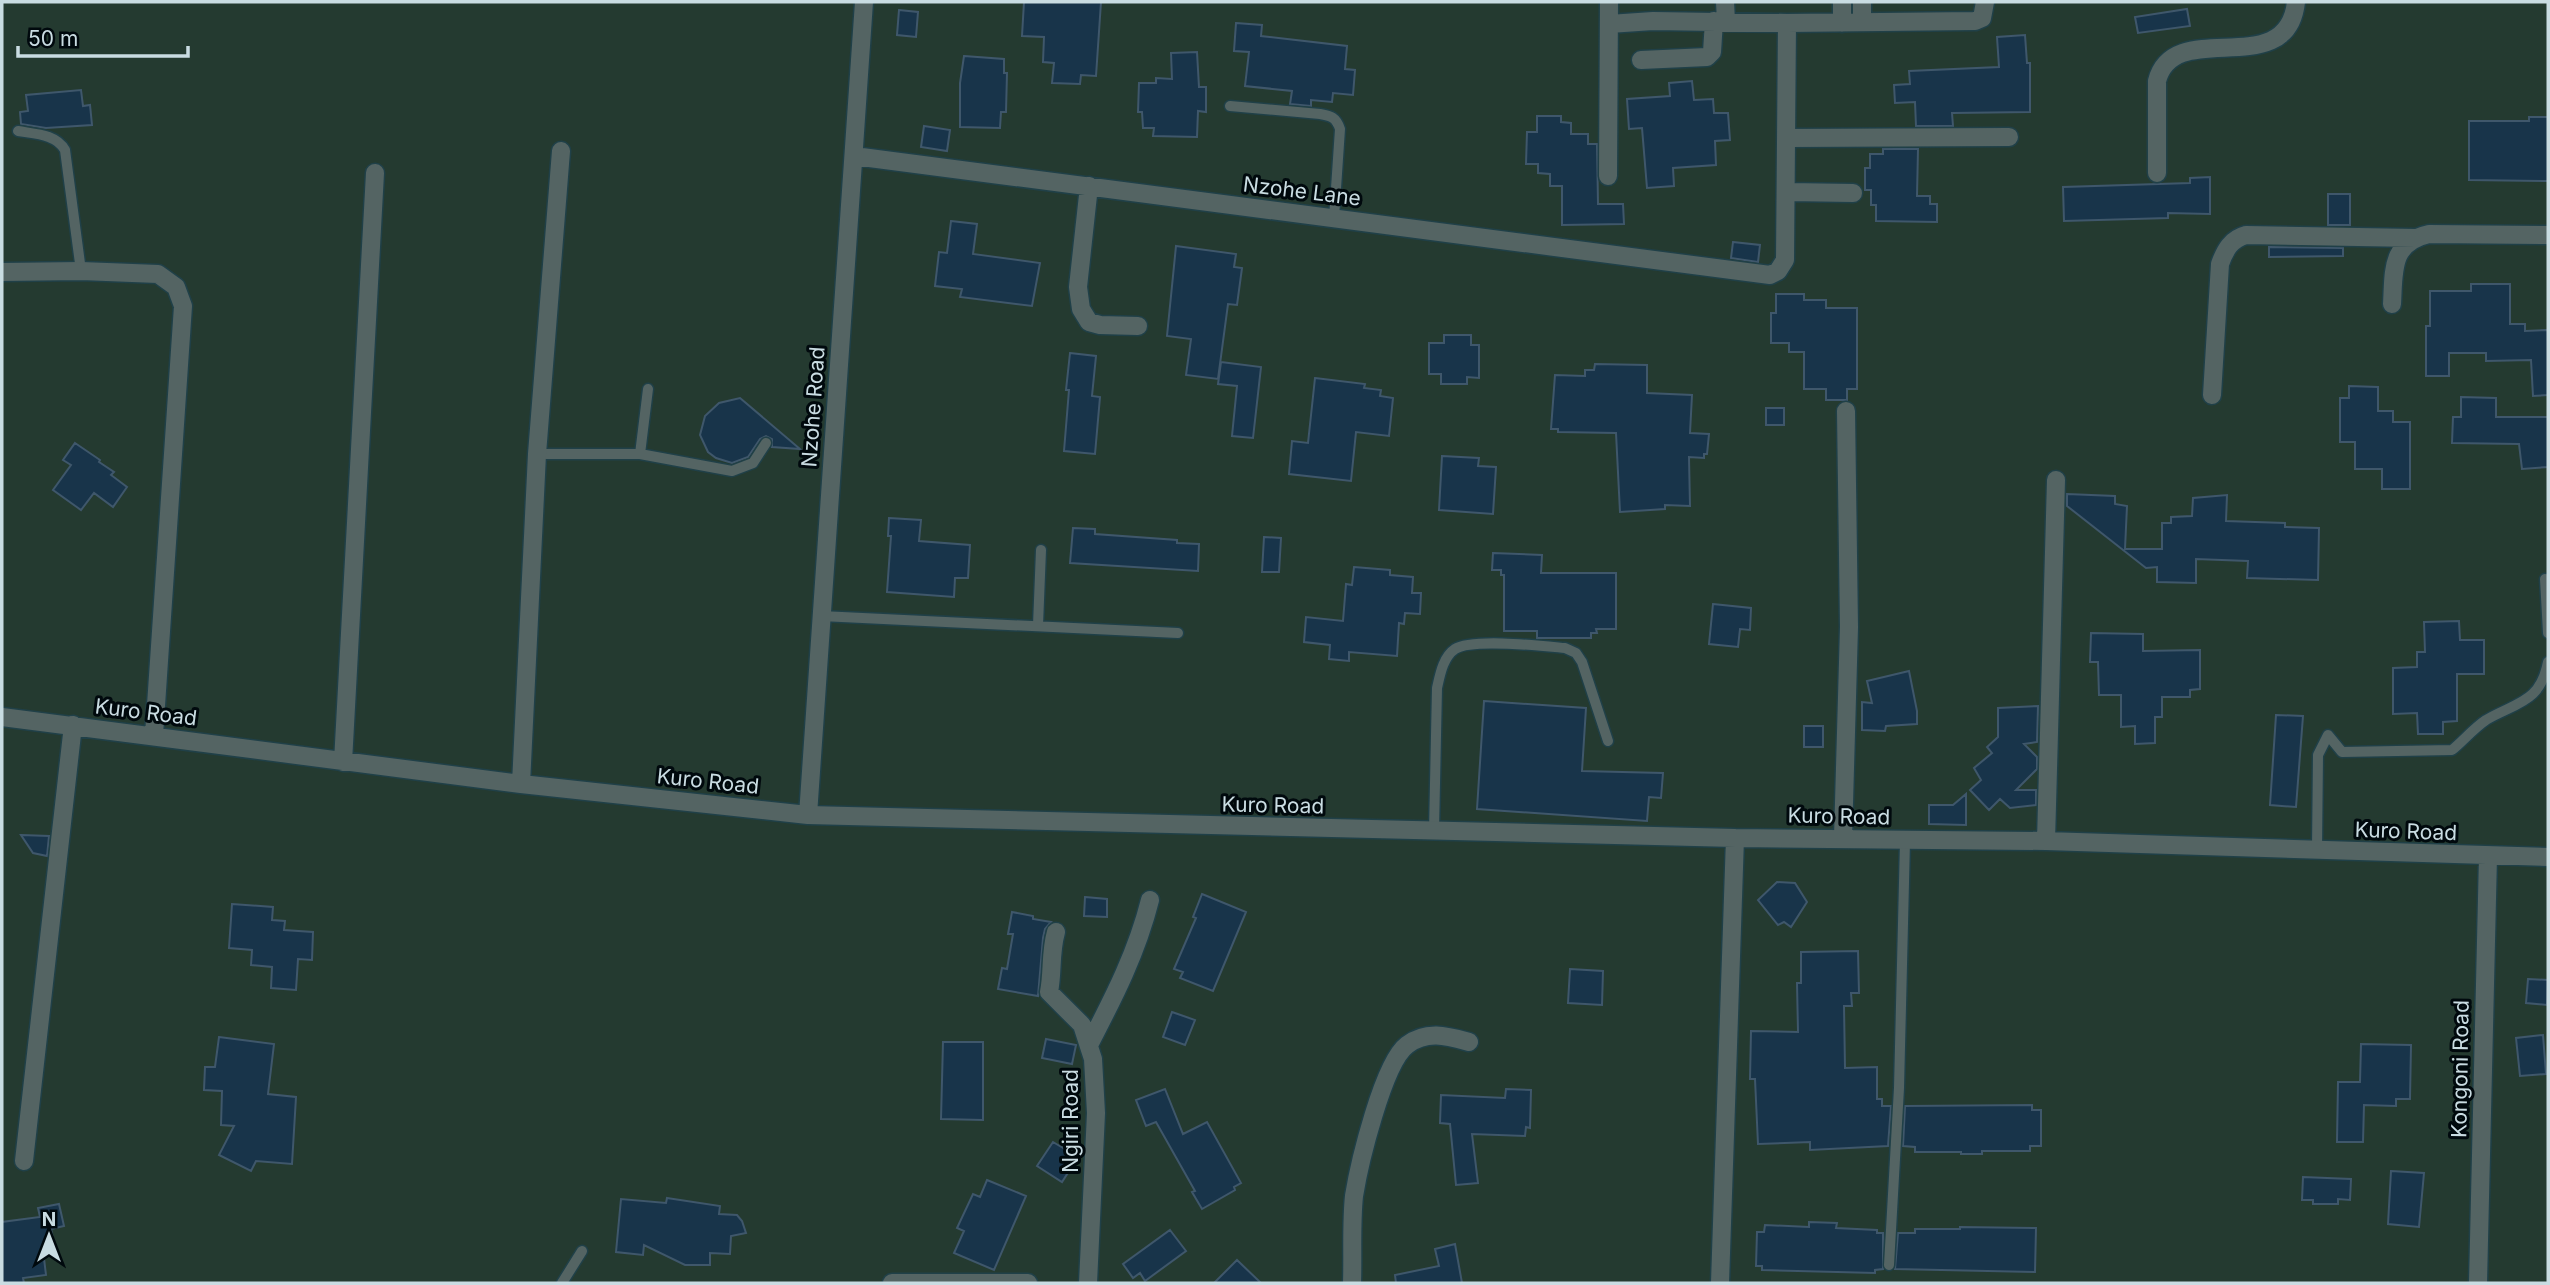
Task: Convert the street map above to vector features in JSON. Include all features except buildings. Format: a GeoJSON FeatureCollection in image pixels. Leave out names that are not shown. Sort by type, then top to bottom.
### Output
{"type":"FeatureCollection","features":[{"type":"Feature","properties":{"kind":"street","name":"Nzohe Road"},"geometry":{"type":"LineString","coordinates":[[808,815],[864,2]]}},
{"type":"Feature","properties":{"kind":"street"},"geometry":{"type":"LineString","coordinates":[[1608,176],[1609,2]]}},
{"type":"Feature","properties":{"kind":"street"},"geometry":{"type":"LineString","coordinates":[[1641,60],[1707,57],[1712,52],[1725,2]]}},
{"type":"Feature","properties":{"kind":"street"},"geometry":{"type":"LineString","coordinates":[[1842,2],[1842,23]]}},
{"type":"Feature","properties":{"kind":"street"},"geometry":{"type":"LineString","coordinates":[[1862,2],[1862,22]]}},
{"type":"Feature","properties":{"kind":"street"},"geometry":{"type":"LineString","coordinates":[[1609,24],[1975,21],[1982,18],[1985,2]]}},
{"type":"Feature","properties":{"kind":"street"},"geometry":{"type":"LineString","coordinates":[[2157,173],[2157,81],[2160,67],[2172,57],[2188,50],[2259,45],[2276,39],[2287,27],[2295,12],[2296,2]]}},
{"type":"Feature","properties":{"kind":"street","name":"Nzohe Lane"},"geometry":{"type":"LineString","coordinates":[[854,156],[1745,274],[1770,275],[1778,271],[1786,260],[1787,23]]}},
{"type":"Feature","properties":{"kind":"street"},"geometry":{"type":"LineString","coordinates":[[1788,138],[2009,137]]}},
{"type":"Feature","properties":{"kind":"street"},"geometry":{"type":"LineString","coordinates":[[521,784],[537,454],[561,151]]}},
{"type":"Feature","properties":{"kind":"street"},"geometry":{"type":"LineString","coordinates":[[343,762],[374,173]]}},
{"type":"Feature","properties":{"kind":"street"},"geometry":{"type":"LineString","coordinates":[[1088,187],[1078,287],[1081,309],[1089,322],[1138,326]]}},
{"type":"Feature","properties":{"kind":"street"},"geometry":{"type":"LineString","coordinates":[[1788,192],[1853,193]]}},
{"type":"Feature","properties":{"kind":"street"},"geometry":{"type":"LineString","coordinates":[[2392,304],[2398,255],[2404,245],[2415,238],[2429,234],[2548,235]]}},
{"type":"Feature","properties":{"kind":"street"},"geometry":{"type":"LineString","coordinates":[[2212,395],[2220,264],[2231,242],[2246,235],[2415,238]]}},
{"type":"Feature","properties":{"kind":"street"},"geometry":{"type":"LineString","coordinates":[[2,272],[158,274],[176,288],[183,306],[154,735]]}},
{"type":"Feature","properties":{"kind":"street"},"geometry":{"type":"LineString","coordinates":[[1843,838],[1849,626],[1846,411]]}},
{"type":"Feature","properties":{"kind":"street"},"geometry":{"type":"LineString","coordinates":[[2046,841],[2056,480]]}},
{"type":"Feature","properties":{"kind":"street","name":"Kuro Road"},"geometry":{"type":"LineString","coordinates":[[2,716],[521,784],[808,815],[1735,838],[2046,841],[2548,857]]}},
{"type":"Feature","properties":{"kind":"street"},"geometry":{"type":"LineString","coordinates":[[24,1161],[73,725]]}},
{"type":"Feature","properties":{"kind":"street"},"geometry":{"type":"LineString","coordinates":[[1720,1283],[1735,838]]}},
{"type":"Feature","properties":{"kind":"street","name":"Kongoni Road"},"geometry":{"type":"LineString","coordinates":[[2478,1283],[2488,856]]}},
{"type":"Feature","properties":{"kind":"street"},"geometry":{"type":"LineString","coordinates":[[1088,1045],[1125,975],[1140,939],[1150,900]]}},
{"type":"Feature","properties":{"kind":"street","name":"Ngiri Road"},"geometry":{"type":"LineString","coordinates":[[1056,932],[1050,952],[1053,972],[1049,992],[1082,1025],[1093,1059],[1096,1113],[1088,1283]]}},
{"type":"Feature","properties":{"kind":"street"},"geometry":{"type":"LineString","coordinates":[[1352,1283],[1354,1199],[1360,1164],[1391,1063],[1406,1045],[1424,1036],[1446,1036],[1469,1042]]}},
{"type":"Feature","properties":{"kind":"street"},"geometry":{"type":"LineString","coordinates":[[891,1283],[1028,1283]]}},
{"type":"Feature","properties":{"kind":"lane"},"geometry":{"type":"LineString","coordinates":[[1230,106],[1320,114],[1337,120],[1340,129],[1334,218]]}},
{"type":"Feature","properties":{"kind":"lane"},"geometry":{"type":"LineString","coordinates":[[18,131],[54,138],[62,143],[81,271]]}},
{"type":"Feature","properties":{"kind":"lane"},"geometry":{"type":"LineString","coordinates":[[640,454],[648,389]]}},
{"type":"Feature","properties":{"kind":"lane"},"geometry":{"type":"LineString","coordinates":[[537,454],[640,454],[732,471],[752,463],[766,443]]}},
{"type":"Feature","properties":{"kind":"lane"},"geometry":{"type":"LineString","coordinates":[[1038,625],[1041,550]]}},
{"type":"Feature","properties":{"kind":"lane"},"geometry":{"type":"LineString","coordinates":[[2545,579],[2548,633]]}},
{"type":"Feature","properties":{"kind":"lane"},"geometry":{"type":"LineString","coordinates":[[821,616],[1178,633]]}},
{"type":"Feature","properties":{"kind":"lane"},"geometry":{"type":"LineString","coordinates":[[1434,831],[1437,688],[1442,666],[1455,648],[1478,643],[1565,648],[1576,653],[1582,662],[1608,741]]}},
{"type":"Feature","properties":{"kind":"lane"},"geometry":{"type":"LineString","coordinates":[[2317,850],[2318,755],[2328,735],[2342,752],[2452,751],[2484,721],[2514,708],[2531,696],[2544,682],[2548,663]]}},
{"type":"Feature","properties":{"kind":"lane"},"geometry":{"type":"LineString","coordinates":[[1889,1265],[1899,1088],[1905,841]]}},
{"type":"Feature","properties":{"kind":"lane"},"geometry":{"type":"LineString","coordinates":[[562,1283],[582,1251]]}},
{"type":"Feature","properties":{"kind":"green space"},"geometry":{"type":"Polygon","coordinates":[[[2,2],[2548,2],[2548,1283],[2,1283],[2,2]]]}}]}
